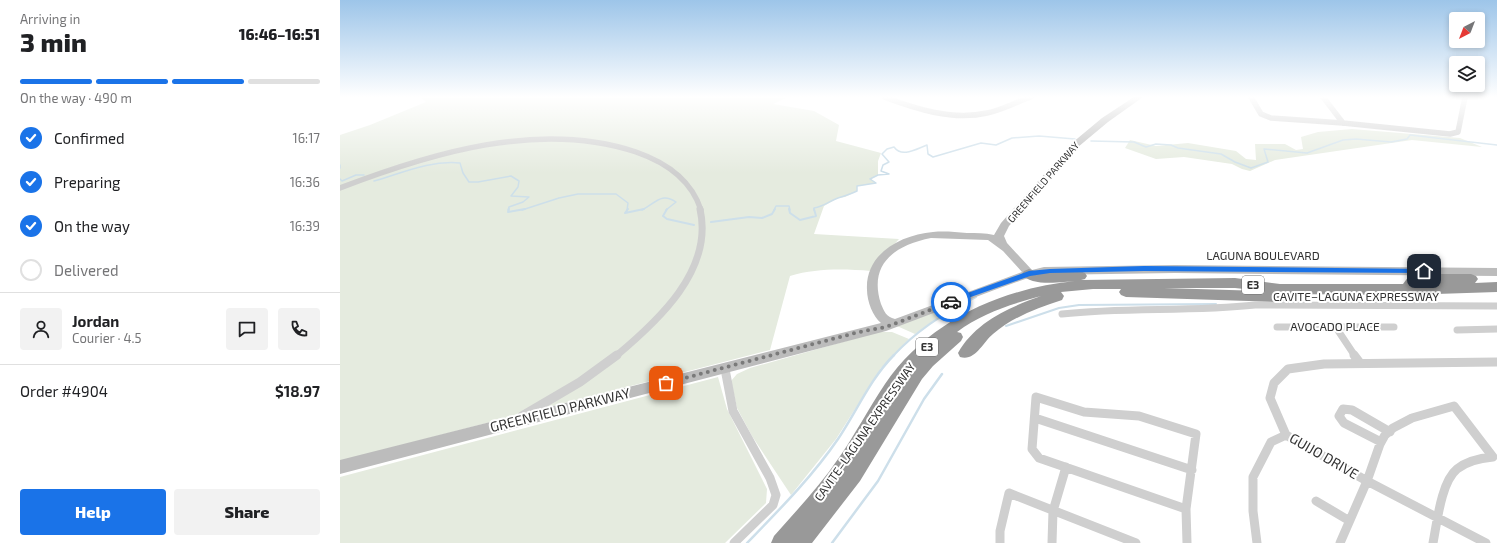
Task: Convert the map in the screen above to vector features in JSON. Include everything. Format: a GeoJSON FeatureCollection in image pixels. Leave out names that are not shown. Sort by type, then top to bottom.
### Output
{"type":"FeatureCollection","features":[{"type":"Feature","properties":{"kind":"highway"},"geometry":{"type":"LineString","coordinates":[[1029,274],[1040,278],[1082,276],[1156,282]]}},
{"type":"Feature","properties":{"kind":"highway"},"geometry":{"type":"LineString","coordinates":[[1406,290],[1414,278],[1497,279]]}},
{"type":"Feature","properties":{"kind":"highway","name":"CAVITE–LAGUNA EXPRESSWAY"},"geometry":{"type":"LineString","coordinates":[[781,543],[816,503],[844,466],[902,374],[925,349],[952,328],[970,317],[995,305],[1042,290],[1078,285],[1156,282],[1235,283],[1280,289],[1406,290],[1497,287]]}},
{"type":"Feature","properties":{"kind":"highway","name":"CAVITE–LAGUNA EXPRESSWAY"},"geometry":{"type":"LineString","coordinates":[[800,543],[855,472],[908,384],[936,353],[959,334],[991,316],[1023,304],[1057,296],[1097,292],[1368,298],[1441,298],[1497,295]]}},
{"type":"Feature","properties":{"kind":"highway"},"geometry":{"type":"LineString","coordinates":[[966,353],[984,332],[1003,317],[1020,309],[1057,296]]}},
{"type":"Feature","properties":{"kind":"main road","name":"GREENFIELD PARKWAY"},"geometry":{"type":"LineString","coordinates":[[980,236],[994,234],[1005,225],[1075,145],[1102,122]]}},
{"type":"Feature","properties":{"kind":"main road","name":"GREENFIELD PARKWAY"},"geometry":{"type":"LineString","coordinates":[[1003,246],[999,236],[1005,225]]}},
{"type":"Feature","properties":{"kind":"main road","name":"GREENFIELD PARKWAY"},"geometry":{"type":"LineString","coordinates":[[340,467],[725,369],[874,329],[884,328],[1029,274],[1003,246],[993,238],[949,234],[930,235],[907,242],[888,252],[876,267],[871,282],[872,296],[880,316]]}},
{"type":"Feature","properties":{"kind":"main road","name":"LAGUNA BOULEVARD"},"geometry":{"type":"LineString","coordinates":[[1029,274],[1050,271],[1129,268],[1497,272]]}},
{"type":"Feature","properties":{"kind":"main road"},"geometry":{"type":"LineString","coordinates":[[874,329],[878,325],[880,316],[886,321],[894,323]]}},
{"type":"Feature","properties":{"kind":"street"},"geometry":{"type":"LineString","coordinates":[[1333,122],[1439,134],[1456,134],[1458,132],[1460,122]]}},
{"type":"Feature","properties":{"kind":"street"},"geometry":{"type":"LineString","coordinates":[[340,188],[387,170],[440,155],[500,144],[552,140],[600,143],[641,153],[669,167],[691,188],[700,206],[702,216],[702,238],[695,263],[689,277],[673,300],[641,335],[604,365],[559,395],[506,424]]}},
{"type":"Feature","properties":{"kind":"street"},"geometry":{"type":"LineString","coordinates":[[1062,314],[1099,310],[1216,309],[1255,305],[1497,306]]}},
{"type":"Feature","properties":{"kind":"street"},"geometry":{"type":"LineString","coordinates":[[1335,326],[1360,363]]}},
{"type":"Feature","properties":{"kind":"street","name":"AVOCADO PLACE"},"geometry":{"type":"LineString","coordinates":[[1277,327],[1394,327]]}},
{"type":"Feature","properties":{"kind":"street"},"geometry":{"type":"LineString","coordinates":[[1456,330],[1497,329]]}},
{"type":"Feature","properties":{"kind":"street","name":"GUIJO DRIVE"},"geometry":{"type":"LineString","coordinates":[[1486,543],[1367,481],[1286,435],[1270,398],[1274,383],[1288,369],[1324,364],[1497,362]]}},
{"type":"Feature","properties":{"kind":"street"},"geometry":{"type":"LineString","coordinates":[[725,369],[734,411],[770,478],[776,495],[773,505],[734,543]]}},
{"type":"Feature","properties":{"kind":"street"},"geometry":{"type":"LineString","coordinates":[[1187,509],[1039,458],[1032,449],[1036,397],[1084,412],[1139,416],[1196,434],[1187,509],[1185,535],[1187,543]]}},
{"type":"Feature","properties":{"kind":"street"},"geometry":{"type":"LineString","coordinates":[[1340,543],[1348,520],[1367,481],[1381,442],[1390,432],[1406,420],[1454,406],[1493,456],[1478,458],[1456,470],[1445,490],[1433,543]]}},
{"type":"Feature","properties":{"kind":"street"},"geometry":{"type":"LineString","coordinates":[[1381,442],[1344,423],[1339,416],[1343,409],[1352,410],[1390,432]]}},
{"type":"Feature","properties":{"kind":"street"},"geometry":{"type":"LineString","coordinates":[[1035,418],[1192,470]]}},
{"type":"Feature","properties":{"kind":"street"},"geometry":{"type":"LineString","coordinates":[[1257,543],[1254,511],[1254,477],[1271,442],[1286,435]]}},
{"type":"Feature","properties":{"kind":"street"},"geometry":{"type":"LineString","coordinates":[[1052,543],[1053,511],[1066,467]]}},
{"type":"Feature","properties":{"kind":"street"},"geometry":{"type":"LineString","coordinates":[[1000,543],[1000,531],[1009,493],[1136,543]]}},
{"type":"Feature","properties":{"kind":"street"},"geometry":{"type":"LineString","coordinates":[[1316,501],[1348,520]]}},
{"type":"Feature","properties":{"kind":"shaded area"},"geometry":{"type":"Polygon","coordinates":[[[376,122],[834,122],[839,125],[836,141],[881,153],[878,161],[878,175],[871,179],[876,183],[857,186],[857,191],[845,197],[838,198],[824,206],[814,234],[899,239],[871,271],[820,270],[790,276],[770,350],[340,461],[340,135],[376,122]]]}},
{"type":"Feature","properties":{"kind":"shaded area"},"geometry":{"type":"Polygon","coordinates":[[[1352,129],[1460,138],[1482,147],[1412,140],[1275,160],[1250,171],[1232,164],[1184,157],[1156,159],[1125,148],[1130,140],[1156,146],[1188,143],[1236,151],[1246,159],[1256,160],[1255,144],[1285,144],[1296,150],[1303,149],[1301,137],[1318,132],[1352,129]]]}},
{"type":"Feature","properties":{"kind":"shaded area"},"geometry":{"type":"Polygon","coordinates":[[[972,298],[950,310],[915,334],[897,326],[972,298]]]}},
{"type":"Feature","properties":{"kind":"shaded area"},"geometry":{"type":"Polygon","coordinates":[[[878,332],[892,332],[909,339],[881,368],[836,439],[791,495],[752,436],[737,408],[731,381],[737,374],[750,368],[878,332]]]}},
{"type":"Feature","properties":{"kind":"shaded area"},"geometry":{"type":"Polygon","coordinates":[[[718,377],[727,409],[767,489],[766,503],[725,543],[340,543],[340,477],[718,377]]]}},
{"type":"Feature","properties":{"kind":"waterway"},"geometry":{"type":"LineString","coordinates":[[1091,141],[1134,142],[1146,147],[1156,144],[1171,145],[1178,148],[1221,154],[1235,162],[1251,168],[1268,162],[1264,149],[1307,153],[1343,140],[1356,139],[1391,142],[1407,139],[1410,135],[1497,145]]}},
{"type":"Feature","properties":{"kind":"waterway"},"geometry":{"type":"LineString","coordinates":[[814,209],[857,191],[857,186],[876,183],[870,179],[878,175],[889,174],[881,171],[883,165],[889,162],[882,154],[887,149],[894,147],[901,152],[909,152],[927,145],[928,154],[933,157],[981,143],[996,145],[1012,138],[1039,136],[1075,139]]}},
{"type":"Feature","properties":{"kind":"waterway"},"geometry":{"type":"LineString","coordinates":[[374,181],[427,165],[438,163],[460,163],[463,173],[469,182],[478,182],[511,176],[519,181],[518,187],[511,196],[529,197],[523,202],[509,207],[508,210]]}},
{"type":"Feature","properties":{"kind":"waterway"},"geometry":{"type":"LineString","coordinates":[[340,179],[342,181],[356,175],[364,175]]}},
{"type":"Feature","properties":{"kind":"waterway"},"geometry":{"type":"LineString","coordinates":[[522,210],[559,198],[578,194],[616,194],[628,203],[627,210]]}},
{"type":"Feature","properties":{"kind":"waterway"},"geometry":{"type":"LineString","coordinates":[[644,209],[662,198],[671,199],[676,202],[667,209]]}},
{"type":"Feature","properties":{"kind":"waterway"},"geometry":{"type":"LineString","coordinates":[[774,210],[776,206],[789,206],[790,210]]}},
{"type":"Feature","properties":{"kind":"waterway"},"geometry":{"type":"LineString","coordinates":[[509,209],[508,212],[525,209]]}},
{"type":"Feature","properties":{"kind":"waterway"},"geometry":{"type":"LineString","coordinates":[[628,209],[625,213],[644,209]]}},
{"type":"Feature","properties":{"kind":"waterway"},"geometry":{"type":"LineString","coordinates":[[667,209],[663,216],[667,219],[694,225]]}},
{"type":"Feature","properties":{"kind":"waterway"},"geometry":{"type":"LineString","coordinates":[[711,222],[749,217],[762,218],[772,214],[775,209]]}},
{"type":"Feature","properties":{"kind":"waterway"},"geometry":{"type":"LineString","coordinates":[[789,209],[790,213],[800,220],[816,216],[814,209]]}},
{"type":"Feature","properties":{"kind":"waterway"},"geometry":{"type":"LineString","coordinates":[[747,543],[795,493],[828,453],[885,364],[912,338],[932,322],[976,297]]}},
{"type":"Feature","properties":{"kind":"waterway"},"geometry":{"type":"LineString","coordinates":[[1006,326],[1059,308],[1079,305],[1216,304]]}},
{"type":"Feature","properties":{"kind":"waterway"},"geometry":{"type":"LineString","coordinates":[[832,543],[878,481],[924,399],[942,374]]}},
{"type":"Feature","properties":{"kind":"way so far"},"geometry":{"type":"LineString","coordinates":[[666,383],[859,332],[884,328],[951,302]]}},
{"type":"Feature","properties":{"kind":"route"},"geometry":{"type":"LineString","coordinates":[[951,302],[1029,274],[1050,271],[1144,268],[1424,271]]}}]}
